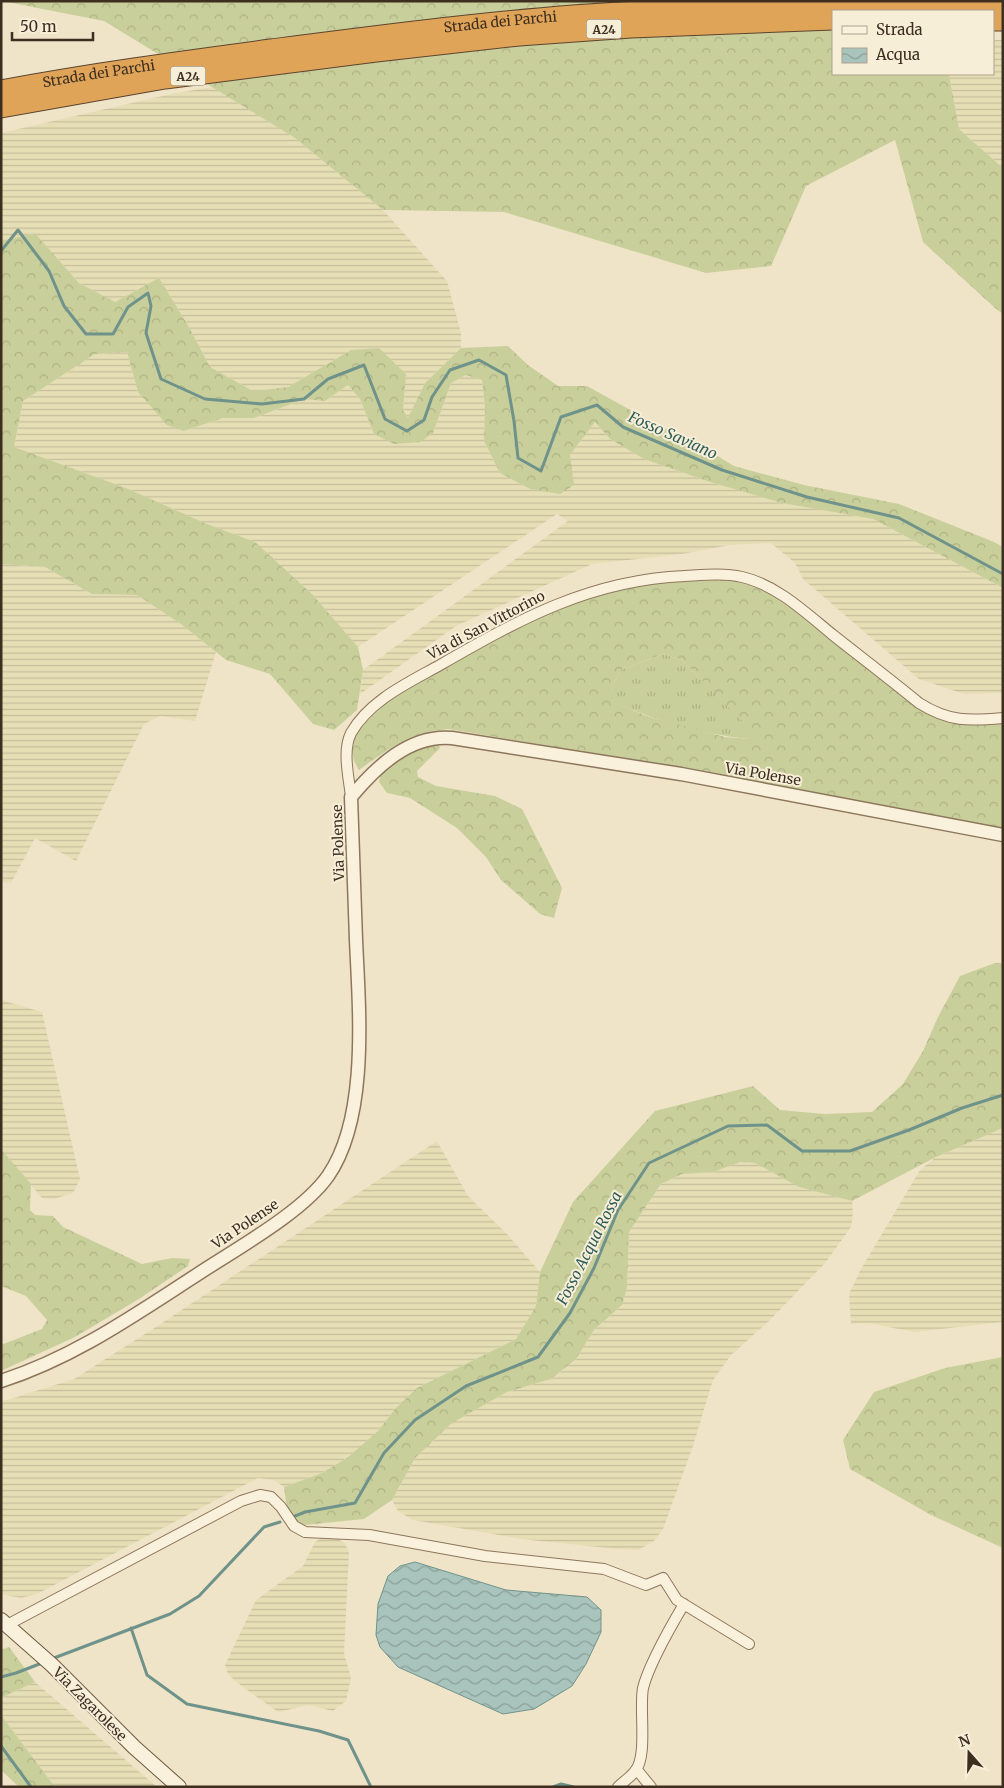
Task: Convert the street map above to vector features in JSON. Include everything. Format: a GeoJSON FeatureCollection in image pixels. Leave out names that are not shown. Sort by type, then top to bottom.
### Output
{"type":"FeatureCollection","features":[{"type":"Feature","properties":{"kind":"highway","name":"Strada dei Parchi"},"geometry":{"type":"LineString","coordinates":[[1,108],[374,44],[460,25],[600,14],[837,4],[1003,3]]}},
{"type":"Feature","properties":{"kind":"highway","name":"Strada dei Parchi"},"geometry":{"type":"LineString","coordinates":[[1,90],[156,64],[374,44],[631,28],[832,20]]}},
{"type":"Feature","properties":{"kind":"main road","name":"Via Zagarolese"},"geometry":{"type":"LineString","coordinates":[[4,1623],[67,1680],[122,1736],[179,1787]]}},
{"type":"Feature","properties":{"kind":"street","name":"Via di San Vittorino"},"geometry":{"type":"LineString","coordinates":[[351,797],[347,751],[349,739],[362,718],[385,697],[496,633],[542,610],[595,590],[653,578],[722,575],[740,577],[760,583],[797,606],[919,703],[934,712],[956,719],[1003,718]]}},
{"type":"Feature","properties":{"kind":"street","name":"Via Polense"},"geometry":{"type":"LineString","coordinates":[[1,1381],[64,1357],[115,1328],[278,1221],[304,1200],[328,1176],[341,1150],[350,1124],[355,1098],[358,1056],[359,1000],[351,797],[375,769],[395,755],[422,742],[434,738],[447,737],[680,774],[1003,834]]}},
{"type":"Feature","properties":{"kind":"street"},"geometry":{"type":"LineString","coordinates":[[4,1623],[241,1501],[260,1495],[271,1497],[281,1507],[294,1526],[305,1532],[369,1535],[485,1556],[604,1569],[646,1585],[663,1578],[678,1600],[749,1644]]}},
{"type":"Feature","properties":{"kind":"street"},"geometry":{"type":"LineString","coordinates":[[618,1787],[637,1770],[642,1751],[641,1716],[643,1688],[654,1660],[684,1604]]}},
{"type":"Feature","properties":{"kind":"street"},"geometry":{"type":"LineString","coordinates":[[637,1770],[651,1787]]}},
{"type":"Feature","properties":{"kind":"shaded area"},"geometry":{"type":"Polygon","coordinates":[[[994,40],[1003,40],[1003,168],[959,129],[949,75],[994,75],[994,40]]]}},
{"type":"Feature","properties":{"kind":"shaded area"},"geometry":{"type":"Polygon","coordinates":[[[212,87],[295,138],[383,210],[447,281],[461,333],[461,348],[425,383],[408,419],[403,410],[406,374],[351,350],[288,387],[253,391],[210,367],[189,327],[159,278],[115,302],[79,283],[35,233],[1,241],[1,133],[171,94],[212,87]]]}},
{"type":"Feature","properties":{"kind":"shaded area"},"geometry":{"type":"Polygon","coordinates":[[[127,352],[138,392],[184,431],[223,418],[254,418],[304,399],[325,401],[348,385],[360,399],[374,434],[433,433],[451,383],[466,375],[482,380],[485,407],[484,441],[500,473],[530,489],[570,455],[595,422],[610,439],[644,459],[710,482],[782,503],[873,519],[1003,588],[1003,693],[964,694],[919,679],[803,579],[795,563],[771,543],[730,545],[682,554],[592,564],[456,626],[360,694],[363,670],[568,521],[557,514],[358,647],[313,595],[255,542],[207,524],[126,488],[14,447],[23,401],[95,354],[127,352]]]}},
{"type":"Feature","properties":{"kind":"shaded area"},"geometry":{"type":"Polygon","coordinates":[[[1,564],[45,567],[92,594],[137,595],[181,624],[216,652],[195,721],[160,716],[144,724],[76,861],[35,838],[11,883],[1,882],[1,564]]]}},
{"type":"Feature","properties":{"kind":"shaded area"},"geometry":{"type":"Polygon","coordinates":[[[1,1000],[42,1012],[80,1179],[73,1193],[54,1199],[42,1198],[1,1149],[1,1000]]]}},
{"type":"Feature","properties":{"kind":"shaded area"},"geometry":{"type":"Polygon","coordinates":[[[1003,1128],[1003,1322],[914,1332],[868,1323],[851,1324],[849,1294],[861,1269],[920,1170],[936,1157],[1003,1128]]]}},
{"type":"Feature","properties":{"kind":"shaded area"},"geometry":{"type":"Polygon","coordinates":[[[437,1141],[468,1196],[507,1234],[540,1272],[536,1306],[516,1339],[417,1388],[395,1409],[378,1431],[347,1458],[322,1473],[284,1487],[274,1480],[258,1478],[37,1594],[21,1598],[1,1594],[1,1402],[74,1379],[437,1141]]]}},
{"type":"Feature","properties":{"kind":"shaded area"},"geometry":{"type":"Polygon","coordinates":[[[741,1162],[755,1163],[799,1187],[852,1201],[851,1227],[826,1262],[769,1321],[731,1355],[713,1380],[693,1446],[663,1529],[654,1541],[638,1550],[521,1539],[413,1520],[398,1511],[392,1500],[415,1458],[452,1423],[507,1392],[551,1379],[576,1359],[594,1330],[622,1305],[627,1288],[629,1232],[661,1184],[682,1174],[713,1172],[741,1162]]]}},
{"type":"Feature","properties":{"kind":"shaded area"},"geometry":{"type":"Polygon","coordinates":[[[323,1537],[336,1538],[345,1543],[349,1552],[344,1653],[351,1678],[346,1701],[333,1711],[309,1705],[278,1712],[235,1681],[228,1674],[225,1665],[256,1600],[303,1566],[315,1542],[323,1537]]]}},
{"type":"Feature","properties":{"kind":"shaded area"},"geometry":{"type":"Polygon","coordinates":[[[35,1682],[157,1787],[55,1787],[1,1715],[1,1698],[35,1682]]]}},
{"type":"Feature","properties":{"kind":"green space"},"geometry":{"type":"Polygon","coordinates":[[[2,1],[898,1],[832,10],[832,75],[949,75],[959,129],[1003,168],[1003,314],[923,242],[895,140],[806,186],[771,266],[706,273],[504,212],[383,210],[295,138],[104,21],[2,1]]]}},
{"type":"Feature","properties":{"kind":"green space"},"geometry":{"type":"Polygon","coordinates":[[[35,233],[79,283],[115,302],[159,278],[189,327],[210,367],[253,391],[288,387],[351,350],[379,348],[406,374],[403,410],[408,418],[425,383],[461,348],[508,346],[528,365],[558,386],[587,386],[661,427],[690,439],[734,466],[804,485],[899,504],[994,542],[1003,547],[1003,588],[873,519],[782,503],[710,482],[644,459],[610,439],[595,422],[570,455],[574,485],[560,494],[530,489],[500,473],[484,441],[485,407],[482,380],[466,375],[451,383],[433,433],[420,442],[394,444],[374,434],[360,399],[348,385],[325,401],[304,399],[254,418],[223,418],[184,431],[167,425],[138,392],[127,352],[95,354],[23,401],[14,447],[126,488],[207,524],[255,542],[313,595],[358,647],[363,670],[357,710],[334,730],[313,724],[270,674],[226,660],[181,624],[137,595],[92,594],[45,567],[1,564],[1,241],[35,233]]]}},
{"type":"Feature","properties":{"kind":"green space"},"geometry":{"type":"Polygon","coordinates":[[[722,580],[750,584],[767,592],[794,610],[917,707],[947,722],[967,725],[1003,722],[1003,830],[681,769],[449,729],[432,731],[410,738],[392,747],[359,770],[354,761],[352,751],[355,737],[366,722],[388,701],[498,637],[544,614],[597,595],[654,583],[722,580]],[[663,654],[621,670],[612,686],[615,703],[647,716],[725,737],[749,739],[751,730],[682,660],[663,654]]]}},
{"type":"Feature","properties":{"kind":"green space"},"geometry":{"type":"Polygon","coordinates":[[[663,654],[682,660],[752,730],[749,739],[680,726],[614,703],[612,686],[621,670],[663,654]]]}},
{"type":"Feature","properties":{"kind":"green space"},"geometry":{"type":"Polygon","coordinates":[[[437,741],[440,748],[417,771],[418,777],[436,786],[495,796],[522,809],[562,888],[554,918],[540,914],[501,880],[486,857],[457,828],[410,798],[387,793],[379,782],[382,769],[420,745],[437,741]]]}},
{"type":"Feature","properties":{"kind":"green space"},"geometry":{"type":"Polygon","coordinates":[[[995,963],[1003,963],[1003,1128],[936,1157],[852,1201],[799,1187],[755,1163],[741,1162],[713,1172],[682,1174],[661,1184],[629,1232],[627,1288],[622,1305],[594,1330],[576,1359],[551,1379],[507,1392],[452,1423],[415,1458],[392,1500],[364,1519],[304,1525],[295,1522],[287,1509],[284,1487],[322,1473],[347,1458],[378,1431],[395,1409],[417,1388],[516,1339],[536,1306],[540,1272],[573,1202],[655,1111],[753,1086],[780,1110],[825,1114],[872,1112],[903,1084],[923,1051],[938,1017],[960,976],[995,963]]]}},
{"type":"Feature","properties":{"kind":"green space"},"geometry":{"type":"Polygon","coordinates":[[[1,1149],[31,1184],[30,1210],[35,1215],[53,1216],[63,1227],[142,1264],[172,1258],[190,1259],[188,1266],[139,1299],[75,1337],[1,1371],[1,1345],[42,1329],[47,1320],[26,1296],[1,1286],[1,1149]]]}},
{"type":"Feature","properties":{"kind":"green space"},"geometry":{"type":"Polygon","coordinates":[[[1003,1357],[1003,1548],[931,1515],[850,1469],[843,1440],[874,1392],[945,1368],[1003,1357]]]}},
{"type":"Feature","properties":{"kind":"green space"},"geometry":{"type":"Polygon","coordinates":[[[9,1647],[35,1682],[1,1698],[1,1650],[9,1647]]]}},
{"type":"Feature","properties":{"kind":"green space"},"geometry":{"type":"Polygon","coordinates":[[[1,1715],[55,1787],[19,1787],[1,1770],[1,1715]]]}},
{"type":"Feature","properties":{"kind":"water"},"geometry":{"type":"Polygon","coordinates":[[[415,1562],[506,1590],[587,1597],[601,1610],[601,1632],[586,1664],[572,1686],[534,1709],[503,1714],[398,1667],[380,1647],[376,1635],[378,1604],[388,1576],[400,1566],[415,1562]]]}},
{"type":"Feature","properties":{"kind":"waterway","name":"Fosso Saviano"},"geometry":{"type":"LineString","coordinates":[[1,251],[18,230],[49,271],[64,306],[86,334],[113,334],[128,307],[148,293],[151,306],[146,333],[161,379],[205,399],[262,404],[304,399],[328,379],[364,365],[385,419],[407,431],[424,420],[432,397],[450,370],[479,360],[506,375],[518,458],[541,471],[561,417],[597,405],[623,427],[722,470],[807,497],[899,518],[1003,574]]}},
{"type":"Feature","properties":{"kind":"waterway","name":"Fosso Acqua Rossa"},"geometry":{"type":"LineString","coordinates":[[295,1516],[305,1512],[355,1503],[384,1453],[415,1420],[466,1386],[538,1357],[570,1313],[594,1268],[618,1210],[649,1163],[728,1126],[767,1125],[802,1151],[850,1151],[909,1130],[962,1108],[1003,1095]]}},
{"type":"Feature","properties":{"kind":"waterway","name":"Fosso Acqua Rossa"},"geometry":{"type":"LineString","coordinates":[[54,1658],[170,1614],[199,1596],[264,1527],[280,1522]]}},
{"type":"Feature","properties":{"kind":"waterway"},"geometry":{"type":"LineString","coordinates":[[131,1628],[147,1675],[187,1704],[319,1731],[348,1740],[371,1787]]}},
{"type":"Feature","properties":{"kind":"waterway","name":"Fosso Acqua Rossa"},"geometry":{"type":"LineString","coordinates":[[1,1677],[42,1663]]}},
{"type":"Feature","properties":{"kind":"waterway"},"geometry":{"type":"LineString","coordinates":[[1,1746],[31,1787]]}},
{"type":"Feature","properties":{"kind":"waterway"},"geometry":{"type":"LineString","coordinates":[[553,1787],[561,1784],[574,1787]]}}]}
